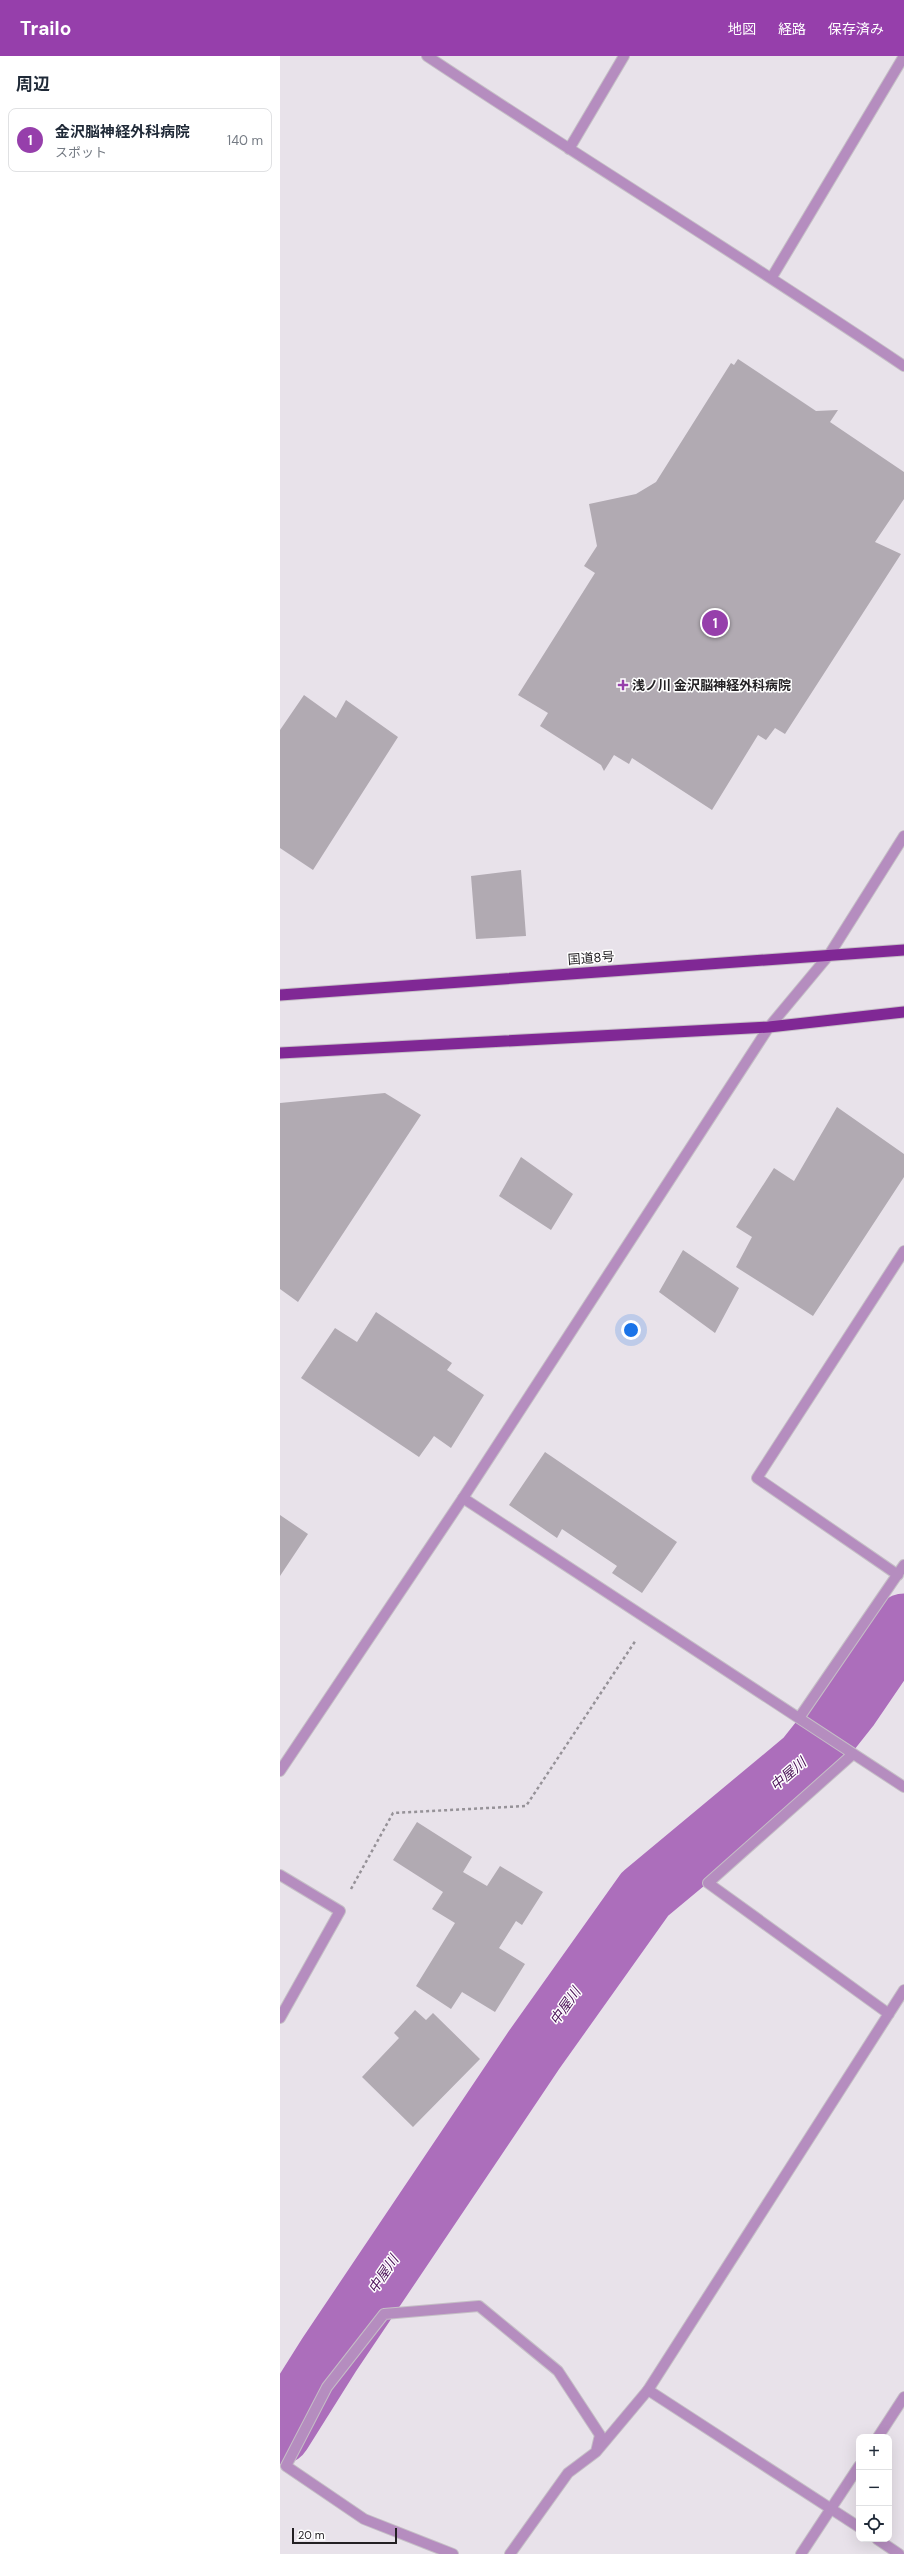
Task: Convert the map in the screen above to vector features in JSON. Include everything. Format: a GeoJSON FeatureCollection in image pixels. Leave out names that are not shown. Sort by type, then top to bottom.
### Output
{"type":"FeatureCollection","features":[{"type":"Feature","properties":{"kind":"highway","name":"国道8号"},"geometry":{"type":"LineString","coordinates":[[280,995],[904,950]]}},
{"type":"Feature","properties":{"kind":"highway"},"geometry":{"type":"LineString","coordinates":[[280,1053],[769,1027],[904,1012]]}},
{"type":"Feature","properties":{"kind":"street"},"geometry":{"type":"LineString","coordinates":[[427,56],[568,149],[772,277],[904,366]]}},
{"type":"Feature","properties":{"kind":"street"},"geometry":{"type":"LineString","coordinates":[[568,149],[624,56]]}},
{"type":"Feature","properties":{"kind":"street"},"geometry":{"type":"LineString","coordinates":[[772,277],[904,56]]}},
{"type":"Feature","properties":{"kind":"street"},"geometry":{"type":"LineString","coordinates":[[280,1771],[463,1498],[769,1027],[828,955],[904,836]]}},
{"type":"Feature","properties":{"kind":"street"},"geometry":{"type":"LineString","coordinates":[[898,1575],[757,1478],[904,1251]]}},
{"type":"Feature","properties":{"kind":"street"},"geometry":{"type":"LineString","coordinates":[[463,1498],[812,1726],[836,1744],[904,1787]]}},
{"type":"Feature","properties":{"kind":"street"},"geometry":{"type":"LineString","coordinates":[[799,1718],[904,1566]]}},
{"type":"Feature","properties":{"kind":"street"},"geometry":{"type":"LineString","coordinates":[[853,1754],[708,1883],[889,2014]]}},
{"type":"Feature","properties":{"kind":"street"},"geometry":{"type":"LineString","coordinates":[[280,1875],[340,1911],[280,2018]]}},
{"type":"Feature","properties":{"kind":"street"},"geometry":{"type":"LineString","coordinates":[[510,2554],[568,2473],[596,2452],[648,2390],[904,1990]]}},
{"type":"Feature","properties":{"kind":"street"},"geometry":{"type":"LineString","coordinates":[[453,2554],[364,2519],[283,2468],[327,2387],[384,2314],[479,2306],[558,2371],[600,2435],[596,2452]]}},
{"type":"Feature","properties":{"kind":"street"},"geometry":{"type":"LineString","coordinates":[[648,2390],[856,2525]]}},
{"type":"Feature","properties":{"kind":"street"},"geometry":{"type":"LineString","coordinates":[[880,2434],[904,2397]]}},
{"type":"Feature","properties":{"kind":"street"},"geometry":{"type":"LineString","coordinates":[[801,2554],[856,2470]]}},
{"type":"Feature","properties":{"kind":"street"},"geometry":{"type":"LineString","coordinates":[[881,2542],[899,2554]]}},
{"type":"Feature","properties":{"kind":"path"},"geometry":{"type":"LineString","coordinates":[[340,1911],[393,1813],[526,1806],[650,1620]]}},
{"type":"Feature","properties":{"kind":"building"},"geometry":{"type":"Polygon","coordinates":[[[738,359],[816,411],[838,410],[830,422],[904,472],[904,499],[875,542],[901,554],[785,734],[775,728],[766,740],[758,735],[712,810],[632,758],[629,764],[614,755],[604,771],[601,765],[540,726],[548,713],[518,695],[595,573],[584,566],[597,546],[589,504],[636,494],[656,482],[731,363],[734,365],[738,359]]]}},
{"type":"Feature","properties":{"kind":"building"},"geometry":{"type":"Polygon","coordinates":[[[304,695],[336,718],[346,700],[398,737],[313,870],[280,848],[280,730],[304,695]]]}},
{"type":"Feature","properties":{"kind":"building"},"geometry":{"type":"Polygon","coordinates":[[[521,870],[526,936],[476,939],[471,876],[521,870]]]}},
{"type":"Feature","properties":{"kind":"building"},"geometry":{"type":"Polygon","coordinates":[[[385,1093],[421,1115],[298,1302],[280,1289],[280,1103],[385,1093]]]}},
{"type":"Feature","properties":{"kind":"building"},"geometry":{"type":"Polygon","coordinates":[[[837,1107],[904,1154],[904,1177],[813,1316],[736,1267],[752,1237],[736,1227],[774,1168],[794,1181],[837,1107]]]}},
{"type":"Feature","properties":{"kind":"building"},"geometry":{"type":"Polygon","coordinates":[[[521,1157],[573,1194],[551,1230],[499,1196],[521,1157]]]}},
{"type":"Feature","properties":{"kind":"building"},"geometry":{"type":"Polygon","coordinates":[[[683,1250],[739,1288],[715,1333],[659,1292],[683,1250]]]}},
{"type":"Feature","properties":{"kind":"building"},"geometry":{"type":"Polygon","coordinates":[[[376,1312],[452,1363],[447,1370],[484,1395],[451,1448],[434,1436],[419,1457],[301,1378],[335,1328],[357,1342],[376,1312]]]}},
{"type":"Feature","properties":{"kind":"building"},"geometry":{"type":"Polygon","coordinates":[[[545,1452],[677,1542],[642,1593],[612,1573],[617,1566],[562,1529],[557,1538],[509,1505],[545,1452]]]}},
{"type":"Feature","properties":{"kind":"building"},"geometry":{"type":"Polygon","coordinates":[[[280,1515],[308,1534],[280,1576],[280,1515]]]}},
{"type":"Feature","properties":{"kind":"building"},"geometry":{"type":"Polygon","coordinates":[[[417,1822],[472,1857],[463,1872],[487,1886],[500,1866],[543,1892],[522,1925],[516,1921],[499,1948],[525,1964],[495,2012],[462,1992],[451,2009],[416,1986],[455,1923],[432,1909],[443,1892],[393,1860],[417,1822]]]}},
{"type":"Feature","properties":{"kind":"building"},"geometry":{"type":"Polygon","coordinates":[[[415,2010],[426,2020],[433,2013],[480,2059],[413,2127],[362,2077],[399,2038],[394,2033],[415,2010]]]}},
{"type":"Feature","properties":{"kind":"waterway","name":"中屋川"},"geometry":{"type":"LineString","coordinates":[[280,2433],[329,2355],[534,2050],[645,1894],[806,1760],[848,1707],[904,1625]]}},
{"type":"Feature","properties":{"kind":"place","name":"金沢脳神経外科病院"},"geometry":{"type":"Point","coordinates":[715,623]}},
{"type":"Feature","properties":{"kind":"place","name":"浅ノ川 金沢脳神経外科病院"},"geometry":{"type":"Point","coordinates":[623,685]}}]}
